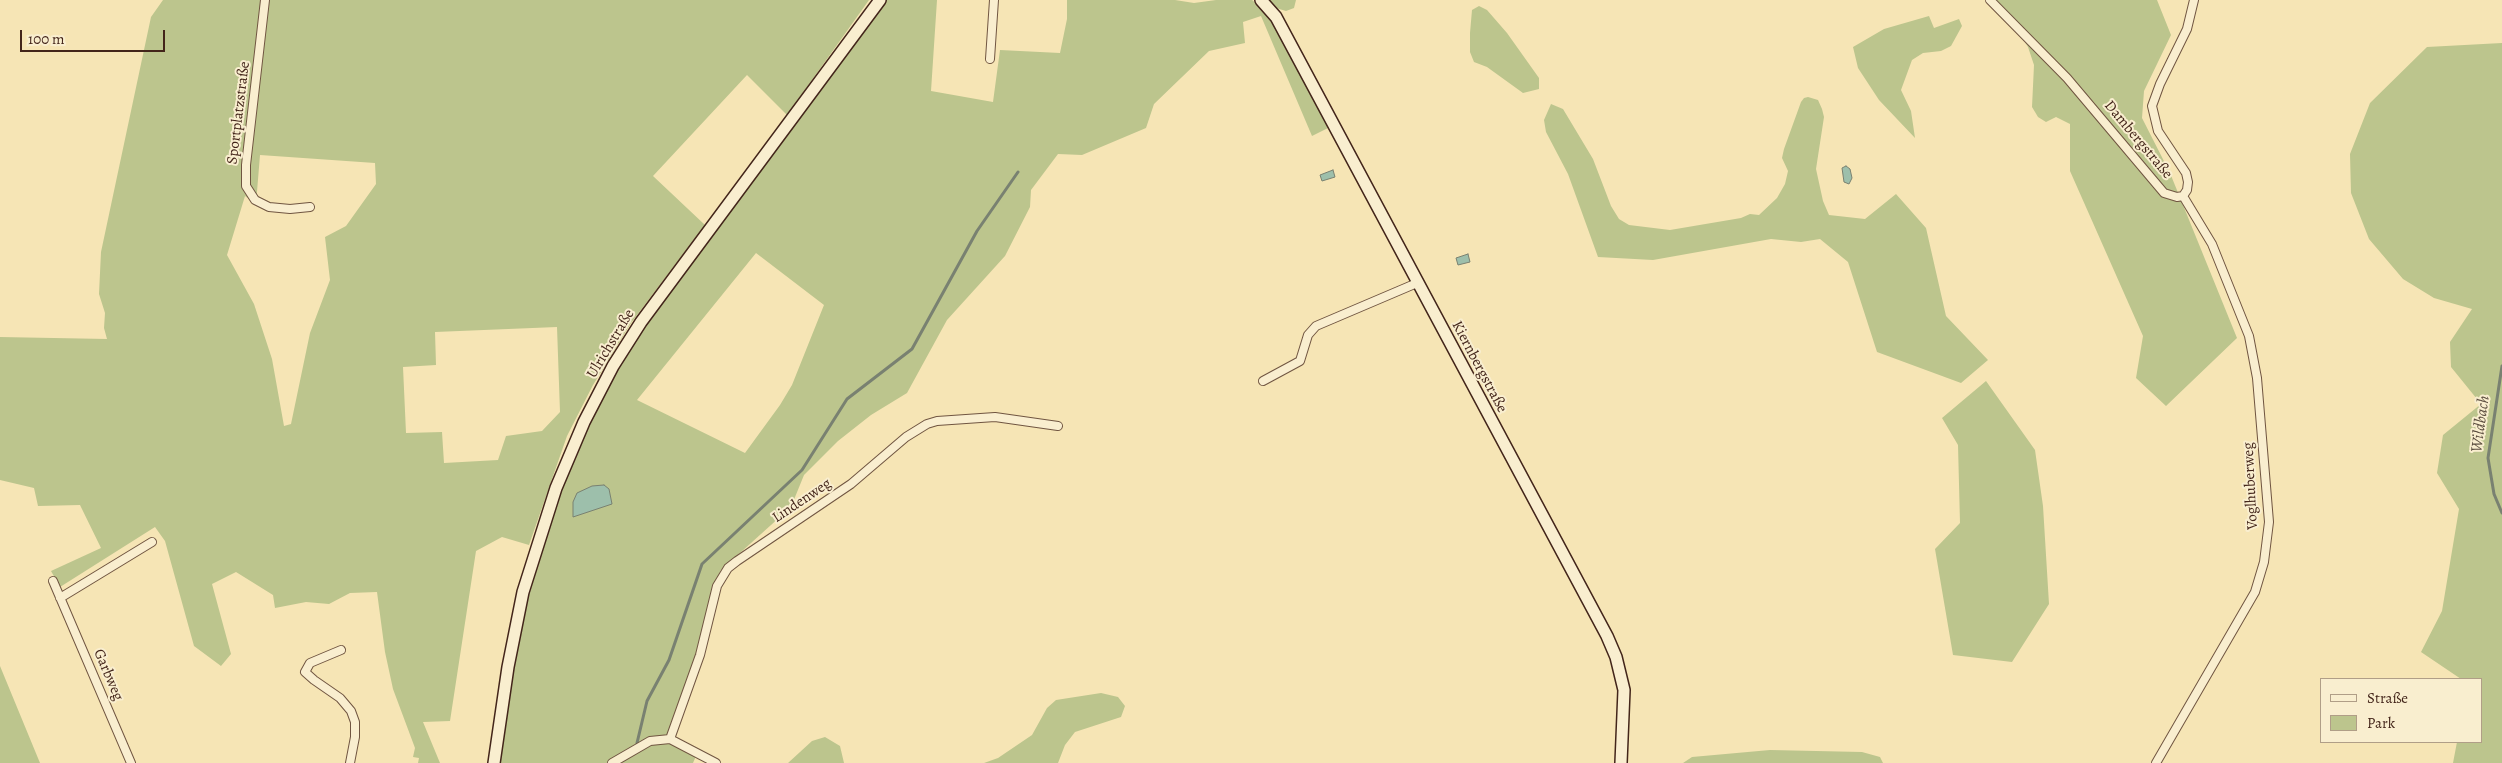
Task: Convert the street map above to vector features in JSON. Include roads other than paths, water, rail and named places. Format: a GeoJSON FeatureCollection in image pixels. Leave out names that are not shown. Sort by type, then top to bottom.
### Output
{"type":"FeatureCollection","features":[{"type":"Feature","properties":{"kind":"street","name":"Sportplatzstraße"},"geometry":{"type":"LineString","coordinates":[[265,0],[246,165],[246,186],[255,200],[269,207],[290,209],[310,207]]}},
{"type":"Feature","properties":{"kind":"street","name":"Ulrichstraße"},"geometry":{"type":"LineString","coordinates":[[494,763],[509,658],[523,592],[556,488],[584,422],[614,366],[646,315],[880,0]]}},
{"type":"Feature","properties":{"kind":"street"},"geometry":{"type":"LineString","coordinates":[[990,59],[994,0]]}},
{"type":"Feature","properties":{"kind":"street","name":"Kiernbergstraße"},"geometry":{"type":"LineString","coordinates":[[1261,0],[1276,17],[1417,284],[1592,608],[1616,657],[1624,690],[1621,763]]}},
{"type":"Feature","properties":{"kind":"street","name":"Dambergstraße"},"geometry":{"type":"LineString","coordinates":[[1990,0],[2067,78],[2164,193],[2171,197],[2183,196],[2188,182],[2186,173],[2158,130],[2152,106],[2160,84],[2187,29],[2194,0]]}},
{"type":"Feature","properties":{"kind":"street","name":"Voglhuberweg"},"geometry":{"type":"LineString","coordinates":[[2156,763],[2255,592],[2264,562],[2269,522],[2257,378],[2249,336],[2212,244],[2183,196]]}},
{"type":"Feature","properties":{"kind":"street"},"geometry":{"type":"LineString","coordinates":[[1263,381],[1300,362],[1308,336],[1316,326],[1417,284]]}},
{"type":"Feature","properties":{"kind":"street","name":"Lindenweg"},"geometry":{"type":"LineString","coordinates":[[670,739],[700,654],[717,586],[732,564],[851,484],[906,437],[927,424],[937,421],[995,417],[1058,426]]}},
{"type":"Feature","properties":{"kind":"street"},"geometry":{"type":"LineString","coordinates":[[60,598],[152,542]]}},
{"type":"Feature","properties":{"kind":"street","name":"Garbweg"},"geometry":{"type":"LineString","coordinates":[[53,581],[131,763]]}},
{"type":"Feature","properties":{"kind":"street"},"geometry":{"type":"LineString","coordinates":[[341,650],[310,663],[305,672],[340,698],[350,711],[355,722],[355,737],[350,763]]}},
{"type":"Feature","properties":{"kind":"street"},"geometry":{"type":"LineString","coordinates":[[612,763],[650,741],[670,739],[716,763]]}},
{"type":"Feature","properties":{"kind":"waterway"},"geometry":{"type":"LineString","coordinates":[[637,743],[647,701],[669,660],[702,564],[802,470],[847,399],[912,349],[977,231],[1018,172]]}},
{"type":"Feature","properties":{"kind":"waterway","name":"Wildbach"},"geometry":{"type":"LineString","coordinates":[[2502,366],[2488,458],[2494,494],[2502,513]]}}]}
